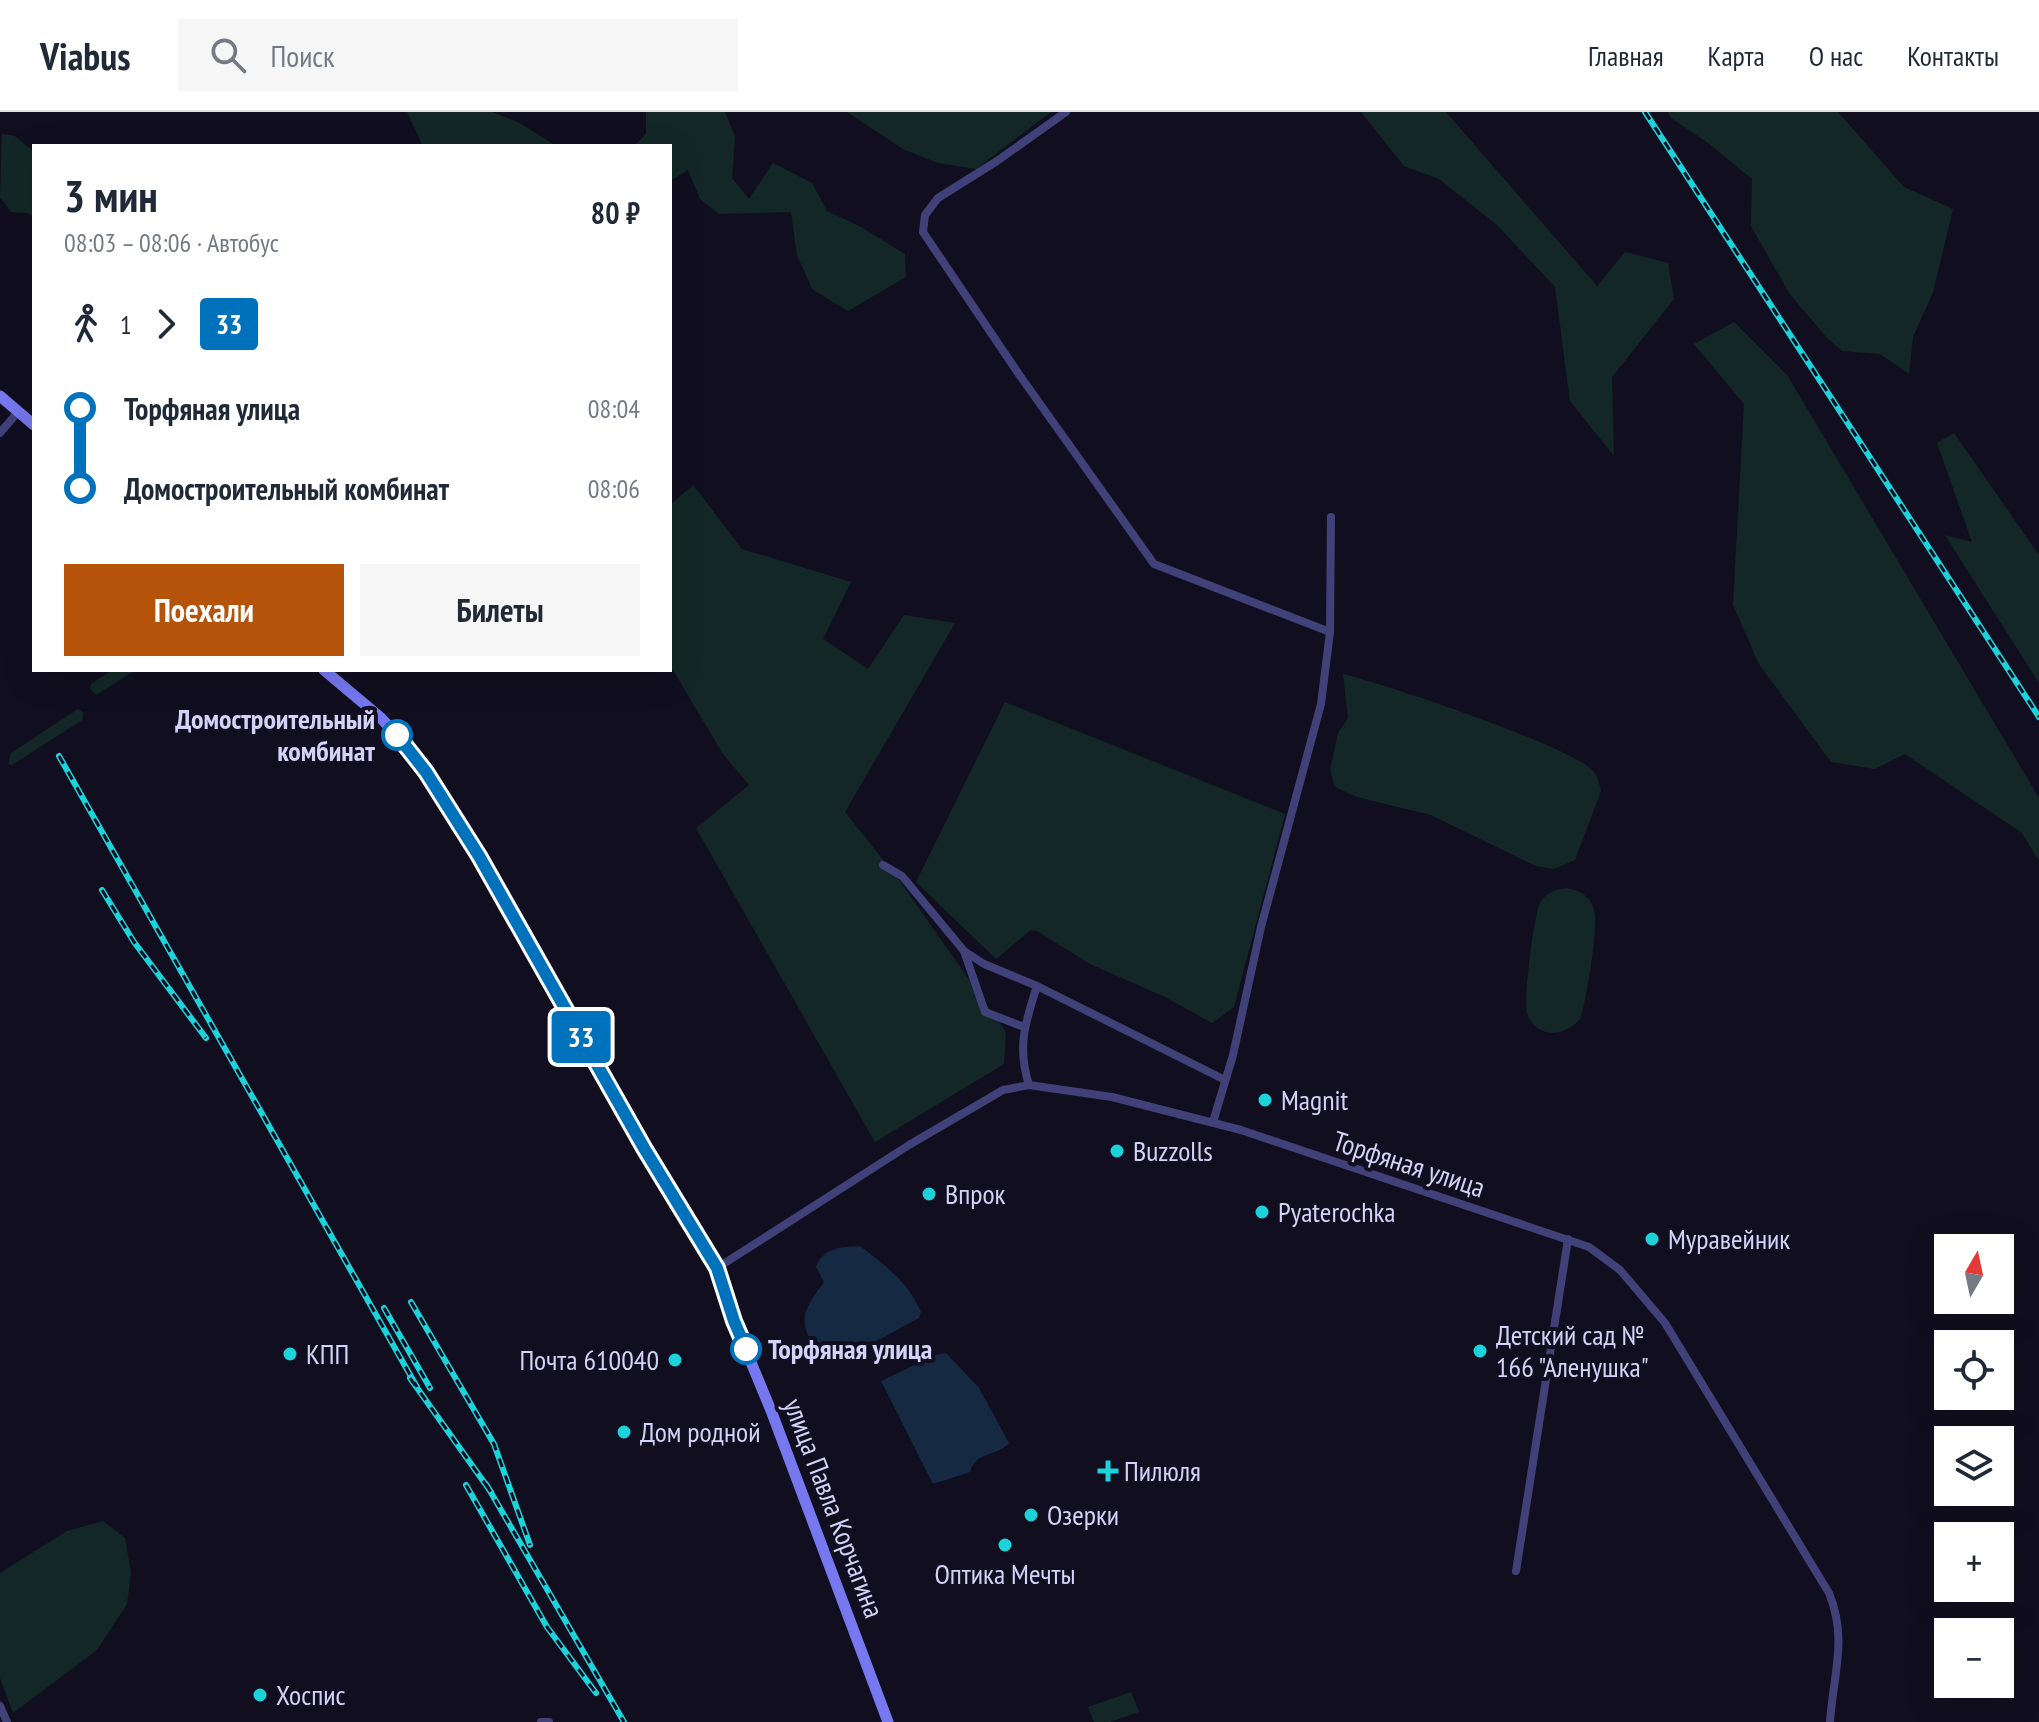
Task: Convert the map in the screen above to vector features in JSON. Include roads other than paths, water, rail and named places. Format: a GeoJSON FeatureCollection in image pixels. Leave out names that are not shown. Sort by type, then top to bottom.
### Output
{"type":"FeatureCollection","features":[{"type":"Feature","properties":{"kind":"main road"},"geometry":{"type":"LineString","coordinates":[[0,396],[32,423]]}},
{"type":"Feature","properties":{"kind":"main road","name":"улица Павла Корчагина"},"geometry":{"type":"LineString","coordinates":[[326,672],[395,732],[426,772],[479,856],[644,1148],[717,1268],[734,1321],[772,1413],[888,1722]]}},
{"type":"Feature","properties":{"kind":"street"},"geometry":{"type":"LineString","coordinates":[[1066,112],[938,198],[925,215],[923,232],[1018,373],[1154,564],[1330,632]]}},
{"type":"Feature","properties":{"kind":"street"},"geometry":{"type":"LineString","coordinates":[[0,433],[18,412]]}},
{"type":"Feature","properties":{"kind":"street"},"geometry":{"type":"LineString","coordinates":[[1213,1122],[1261,927],[1315,732],[1325,681],[1330,632],[1331,517]]}},
{"type":"Feature","properties":{"kind":"street"},"geometry":{"type":"LineString","coordinates":[[883,865],[902,876],[964,951],[984,964],[1037,986],[1225,1080]]}},
{"type":"Feature","properties":{"kind":"street"},"geometry":{"type":"LineString","coordinates":[[964,951],[985,1012],[1024,1027]]}},
{"type":"Feature","properties":{"kind":"street"},"geometry":{"type":"LineString","coordinates":[[1029,1085],[1021,1062],[1024,1027],[1037,986]]}},
{"type":"Feature","properties":{"kind":"street","name":"Торфяная улица"},"geometry":{"type":"LineString","coordinates":[[717,1268],[909,1145],[1003,1090],[1029,1085],[1112,1097],[1213,1122],[1589,1247],[1609,1260],[1665,1323],[1824,1583],[1832,1600],[1840,1634],[1830,1722]]}},
{"type":"Feature","properties":{"kind":"street"},"geometry":{"type":"LineString","coordinates":[[1516,1571],[1568,1239]]}},
{"type":"Feature","properties":{"kind":"street"},"geometry":{"type":"LineString","coordinates":[[0,1706],[7,1722]]}},
{"type":"Feature","properties":{"kind":"street"},"geometry":{"type":"LineString","coordinates":[[541,1722],[549,1722]]}},
{"type":"Feature","properties":{"kind":"water"},"geometry":{"type":"Polygon","coordinates":[[[860,1246],[903,1283],[916,1301],[921,1312],[919,1318],[856,1350],[843,1355],[818,1357],[805,1325],[810,1302],[824,1282],[816,1267],[828,1252],[860,1246]]]}},
{"type":"Feature","properties":{"kind":"water"},"geometry":{"type":"Polygon","coordinates":[[[946,1353],[979,1388],[1009,1443],[982,1457],[970,1472],[933,1484],[881,1381],[935,1355],[946,1353]]]}},
{"type":"Feature","properties":{"kind":"railway"},"geometry":{"type":"LineString","coordinates":[[1645,112],[2039,717]]}},
{"type":"Feature","properties":{"kind":"railway"},"geometry":{"type":"LineString","coordinates":[[59,756],[417,1387]]}},
{"type":"Feature","properties":{"kind":"railway"},"geometry":{"type":"LineString","coordinates":[[102,890],[134,942],[206,1038]]}},
{"type":"Feature","properties":{"kind":"railway"},"geometry":{"type":"LineString","coordinates":[[411,1302],[494,1444],[530,1545]]}},
{"type":"Feature","properties":{"kind":"railway"},"geometry":{"type":"LineString","coordinates":[[384,1308],[430,1388]]}},
{"type":"Feature","properties":{"kind":"railway"},"geometry":{"type":"LineString","coordinates":[[410,1378],[491,1492]]}},
{"type":"Feature","properties":{"kind":"railway"},"geometry":{"type":"LineString","coordinates":[[486,1484],[624,1722]]}},
{"type":"Feature","properties":{"kind":"railway"},"geometry":{"type":"LineString","coordinates":[[466,1485],[547,1627],[596,1693]]}},
{"type":"Feature","properties":{"kind":"place","name":"Домостроительный комбинат"},"geometry":{"type":"Point","coordinates":[397,735]}},
{"type":"Feature","properties":{"kind":"place","name":"Magnit"},"geometry":{"type":"Point","coordinates":[1265,1100]}},
{"type":"Feature","properties":{"kind":"place","name":"Buzzolls"},"geometry":{"type":"Point","coordinates":[1117,1151]}},
{"type":"Feature","properties":{"kind":"place","name":"Впрок"},"geometry":{"type":"Point","coordinates":[929,1194]}},
{"type":"Feature","properties":{"kind":"place","name":"Pyaterochka"},"geometry":{"type":"Point","coordinates":[1262,1212]}},
{"type":"Feature","properties":{"kind":"place","name":"Муравейник"},"geometry":{"type":"Point","coordinates":[1652,1239]}},
{"type":"Feature","properties":{"kind":"place","name":"Торфяная улица"},"geometry":{"type":"Point","coordinates":[746,1349]}},
{"type":"Feature","properties":{"kind":"place","name":"Детский сад № 166 \"Аленушка\""},"geometry":{"type":"Point","coordinates":[1480,1351]}},
{"type":"Feature","properties":{"kind":"place","name":"КПП"},"geometry":{"type":"Point","coordinates":[290,1354]}},
{"type":"Feature","properties":{"kind":"place","name":"Почта 610040"},"geometry":{"type":"Point","coordinates":[675,1360]}},
{"type":"Feature","properties":{"kind":"place","name":"Дом родной"},"geometry":{"type":"Point","coordinates":[624,1432]}},
{"type":"Feature","properties":{"kind":"place","name":"Пилюля"},"geometry":{"type":"Point","coordinates":[1108,1471]}},
{"type":"Feature","properties":{"kind":"place","name":"Озерки"},"geometry":{"type":"Point","coordinates":[1031,1515]}},
{"type":"Feature","properties":{"kind":"place","name":"Оптика Мечты"},"geometry":{"type":"Point","coordinates":[1005,1545]}},
{"type":"Feature","properties":{"kind":"place","name":"Хоспис"},"geometry":{"type":"Point","coordinates":[260,1695]}}]}
